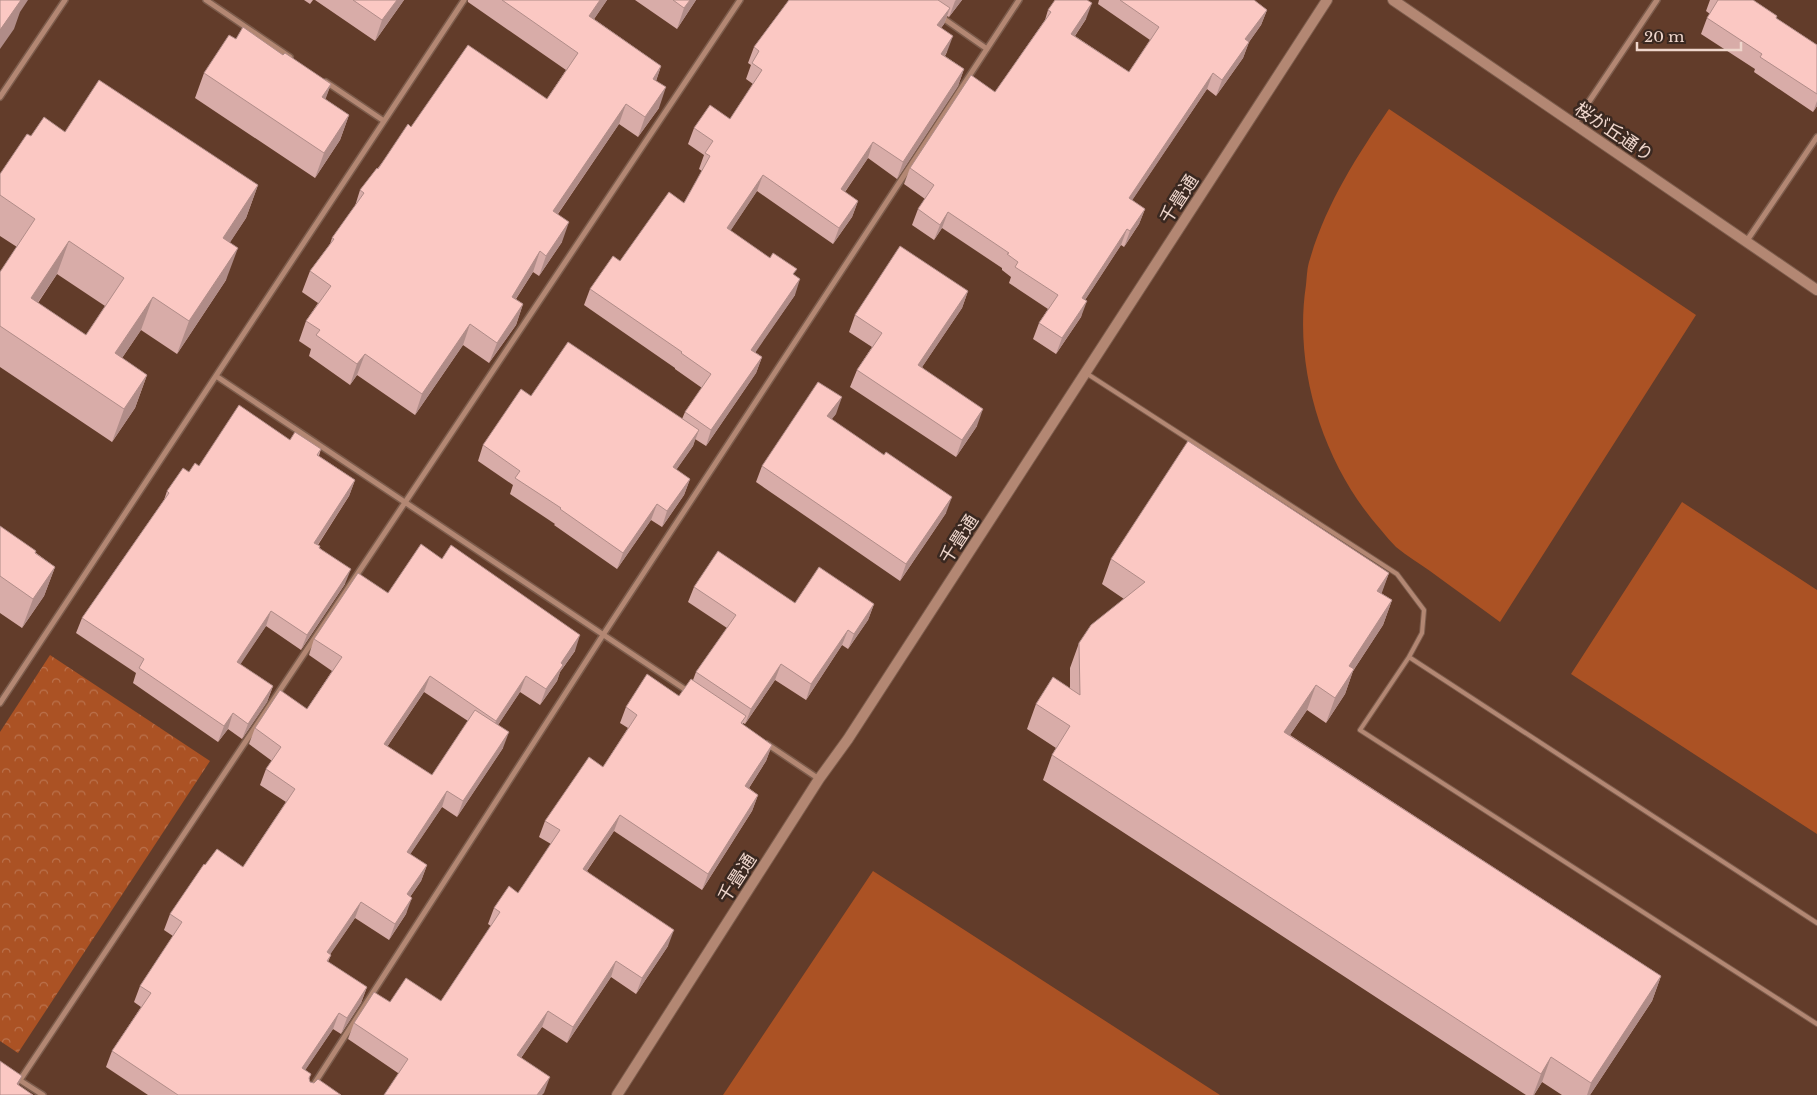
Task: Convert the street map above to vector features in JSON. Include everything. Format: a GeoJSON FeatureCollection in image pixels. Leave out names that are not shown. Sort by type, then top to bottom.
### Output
{"type":"FeatureCollection","features":[{"type":"Feature","properties":{"kind":"street"},"geometry":{"type":"LineString","coordinates":[[0,97],[65,0]]}},
{"type":"Feature","properties":{"kind":"street"},"geometry":{"type":"LineString","coordinates":[[206,0],[295,60]]}},
{"type":"Feature","properties":{"kind":"street"},"geometry":{"type":"LineString","coordinates":[[0,703],[464,0]]}},
{"type":"Feature","properties":{"kind":"street"},"geometry":{"type":"LineString","coordinates":[[20,1080],[740,0]]}},
{"type":"Feature","properties":{"kind":"street"},"geometry":{"type":"LineString","coordinates":[[307,1095],[603,634],[1019,0]]}},
{"type":"Feature","properties":{"kind":"street","name":"千畳通"},"geometry":{"type":"LineString","coordinates":[[617,1095],[820,779],[848,739],[1327,0]]}},
{"type":"Feature","properties":{"kind":"street","name":"桜が丘通り"},"geometry":{"type":"LineString","coordinates":[[1392,0],[1817,290]]}},
{"type":"Feature","properties":{"kind":"street"},"geometry":{"type":"LineString","coordinates":[[1574,124],[1657,0]]}},
{"type":"Feature","properties":{"kind":"street"},"geometry":{"type":"LineString","coordinates":[[933,11],[987,49]]}},
{"type":"Feature","properties":{"kind":"street"},"geometry":{"type":"LineString","coordinates":[[320,77],[384,121]]}},
{"type":"Feature","properties":{"kind":"street"},"geometry":{"type":"LineString","coordinates":[[1746,242],[1817,137]]}},
{"type":"Feature","properties":{"kind":"street"},"geometry":{"type":"LineString","coordinates":[[216,376],[695,696]]}},
{"type":"Feature","properties":{"kind":"street"},"geometry":{"type":"LineString","coordinates":[[761,740],[820,779]]}},
{"type":"Feature","properties":{"kind":"street"},"geometry":{"type":"LineString","coordinates":[[14,1076],[43,1095]]}},
{"type":"Feature","properties":{"kind":"lane"},"geometry":{"type":"LineString","coordinates":[[1086,373],[1397,574],[1424,610],[1422,633],[1409,657],[1360,730],[1817,1024]]}},
{"type":"Feature","properties":{"kind":"lane"},"geometry":{"type":"LineString","coordinates":[[1409,657],[1817,923]]}},
{"type":"Feature","properties":{"kind":"green space"},"geometry":{"type":"Polygon","coordinates":[[[1389,109],[1696,315],[1500,622],[1394,545],[1361,505],[1343,477],[1329,447],[1317,415],[1309,383],[1304,350],[1303,317],[1309,262],[1334,200],[1354,163],[1389,109]]]}},
{"type":"Feature","properties":{"kind":"green space"},"geometry":{"type":"Polygon","coordinates":[[[1682,502],[1817,590],[1817,834],[1571,674],[1682,502]]]}},
{"type":"Feature","properties":{"kind":"green space"},"geometry":{"type":"Polygon","coordinates":[[[50,655],[210,761],[18,1053],[0,1041],[0,732],[50,655]]]}},
{"type":"Feature","properties":{"kind":"green space"},"geometry":{"type":"Polygon","coordinates":[[[873,871],[1220,1095],[723,1095],[873,871]]]}},
{"type":"Feature","properties":{"kind":"building"},"geometry":{"type":"Polygon","coordinates":[[[0,0],[21,0],[0,30],[0,0]]]}},
{"type":"Feature","properties":{"kind":"building"},"geometry":{"type":"Polygon","coordinates":[[[353,0],[397,0],[382,20],[353,0]]]}},
{"type":"Feature","properties":{"kind":"building"},"geometry":{"type":"Polygon","coordinates":[[[502,0],[600,0],[589,16],[661,66],[653,79],[666,87],[645,117],[626,104],[553,211],[569,222],[546,256],[540,251],[512,297],[523,304],[497,343],[470,324],[422,394],[365,354],[357,364],[316,335],[320,330],[306,321],[331,286],[310,271],[334,239],[332,238],[364,193],[360,190],[378,169],[408,124],[411,127],[468,45],[547,99],[578,53],[502,0]]]}},
{"type":"Feature","properties":{"kind":"building"},"geometry":{"type":"Polygon","coordinates":[[[673,0],[690,0],[684,8],[673,0]]]}},
{"type":"Feature","properties":{"kind":"building"},"geometry":{"type":"Polygon","coordinates":[[[789,0],[938,0],[950,8],[937,25],[953,36],[941,54],[964,69],[903,162],[873,142],[841,189],[858,201],[839,228],[763,175],[727,228],[770,258],[773,253],[797,269],[793,274],[800,279],[751,350],[762,357],[711,430],[685,412],[711,374],[590,289],[613,256],[620,261],[669,192],[684,203],[710,156],[705,153],[713,141],[694,128],[710,105],[730,119],[762,70],[752,63],[759,51],[754,47],[789,0]]]}},
{"type":"Feature","properties":{"kind":"building"},"geometry":{"type":"Polygon","coordinates":[[[1055,0],[1087,0],[1092,3],[1071,34],[1129,72],[1159,27],[1120,0],[1254,0],[1267,10],[1245,39],[1249,42],[1222,80],[1213,73],[1129,198],[1145,209],[1130,231],[1127,229],[1082,298],[1087,301],[1062,338],[1039,323],[1058,295],[1015,267],[1018,262],[1007,254],[1009,253],[948,212],[940,225],[918,209],[934,185],[910,168],[971,75],[995,92],[1051,12],[1048,10],[1055,0]]]}},
{"type":"Feature","properties":{"kind":"building"},"geometry":{"type":"Polygon","coordinates":[[[1718,0],[1753,0],[1817,45],[1817,94],[1760,57],[1762,54],[1707,18],[1718,0]]]}},
{"type":"Feature","properties":{"kind":"building"},"geometry":{"type":"Polygon","coordinates":[[[243,27],[283,55],[285,53],[331,84],[322,97],[349,115],[324,153],[204,73],[229,35],[236,39],[243,27]]]}},
{"type":"Feature","properties":{"kind":"building"},"geometry":{"type":"Polygon","coordinates":[[[99,80],[258,185],[223,238],[238,248],[189,321],[153,297],[115,353],[147,375],[124,409],[0,326],[0,272],[35,219],[0,195],[0,174],[27,134],[31,136],[44,117],[65,132],[99,80]],[[69,241],[31,298],[86,335],[124,278],[69,241]]]}},
{"type":"Feature","properties":{"kind":"building"},"geometry":{"type":"Polygon","coordinates":[[[900,246],[968,291],[918,365],[983,409],[962,440],[857,370],[882,333],[855,315],[900,246]]]}},
{"type":"Feature","properties":{"kind":"building"},"geometry":{"type":"Polygon","coordinates":[[[568,342],[699,430],[673,467],[690,479],[667,511],[657,504],[623,553],[561,508],[515,478],[520,471],[483,445],[521,389],[531,396],[568,342]]]}},
{"type":"Feature","properties":{"kind":"building"},"geometry":{"type":"Polygon","coordinates":[[[818,382],[842,397],[827,416],[884,455],[886,452],[952,497],[906,564],[762,466],[818,382]]]}},
{"type":"Feature","properties":{"kind":"building"},"geometry":{"type":"Polygon","coordinates":[[[239,405],[290,440],[295,432],[321,449],[317,455],[355,480],[314,543],[351,569],[307,635],[271,611],[237,662],[273,686],[248,724],[233,713],[224,726],[139,668],[144,659],[82,618],[169,493],[167,491],[183,468],[189,472],[195,463],[199,466],[239,405]]]}},
{"type":"Feature","properties":{"kind":"building"},"geometry":{"type":"Polygon","coordinates":[[[1188,441],[1389,573],[1377,591],[1392,600],[1349,666],[1354,669],[1335,698],[1316,685],[1284,732],[1661,976],[1591,1083],[1551,1057],[1541,1074],[1052,755],[1070,726],[1036,704],[1053,677],[1080,695],[1079,643],[1091,625],[1145,582],[1111,559],[1188,441]]]}},
{"type":"Feature","properties":{"kind":"building"},"geometry":{"type":"Polygon","coordinates":[[[0,526],[55,567],[33,599],[0,576],[0,526]]]}},
{"type":"Feature","properties":{"kind":"building"},"geometry":{"type":"Polygon","coordinates":[[[421,544],[442,559],[451,545],[580,635],[561,663],[563,665],[546,689],[526,676],[496,721],[430,676],[384,744],[432,775],[475,710],[509,732],[463,801],[447,791],[407,852],[427,865],[407,894],[412,898],[395,924],[361,902],[327,952],[331,955],[327,961],[367,987],[347,1018],[339,1013],[302,1068],[311,1074],[310,1082],[314,1083],[318,1079],[341,1095],[178,1095],[112,1051],[151,993],[140,986],[182,922],[170,914],[204,864],[217,849],[243,867],[295,789],[266,769],[281,747],[255,728],[280,690],[307,709],[342,657],[314,639],[358,573],[388,593],[421,544]]]}},
{"type":"Feature","properties":{"kind":"building"},"geometry":{"type":"Polygon","coordinates":[[[718,551],[795,603],[819,567],[874,604],[854,634],[848,630],[811,684],[781,664],[751,709],[696,672],[736,615],[694,587],[718,551]]]}},
{"type":"Feature","properties":{"kind":"building"},"geometry":{"type":"Polygon","coordinates":[[[647,674],[679,696],[691,679],[746,716],[741,723],[772,745],[745,786],[758,795],[708,874],[620,815],[583,869],[674,930],[642,978],[616,961],[573,1027],[548,1011],[517,1055],[550,1077],[537,1095],[384,1095],[408,1059],[354,1023],[374,992],[390,1002],[406,978],[441,1001],[500,912],[494,908],[509,886],[518,893],[560,830],[545,821],[589,757],[603,767],[637,715],[626,707],[647,674]]]}},
{"type":"Feature","properties":{"kind":"building"},"geometry":{"type":"Polygon","coordinates":[[[0,1061],[22,1076],[17,1084],[33,1095],[0,1095],[0,1061]]]}}]}
